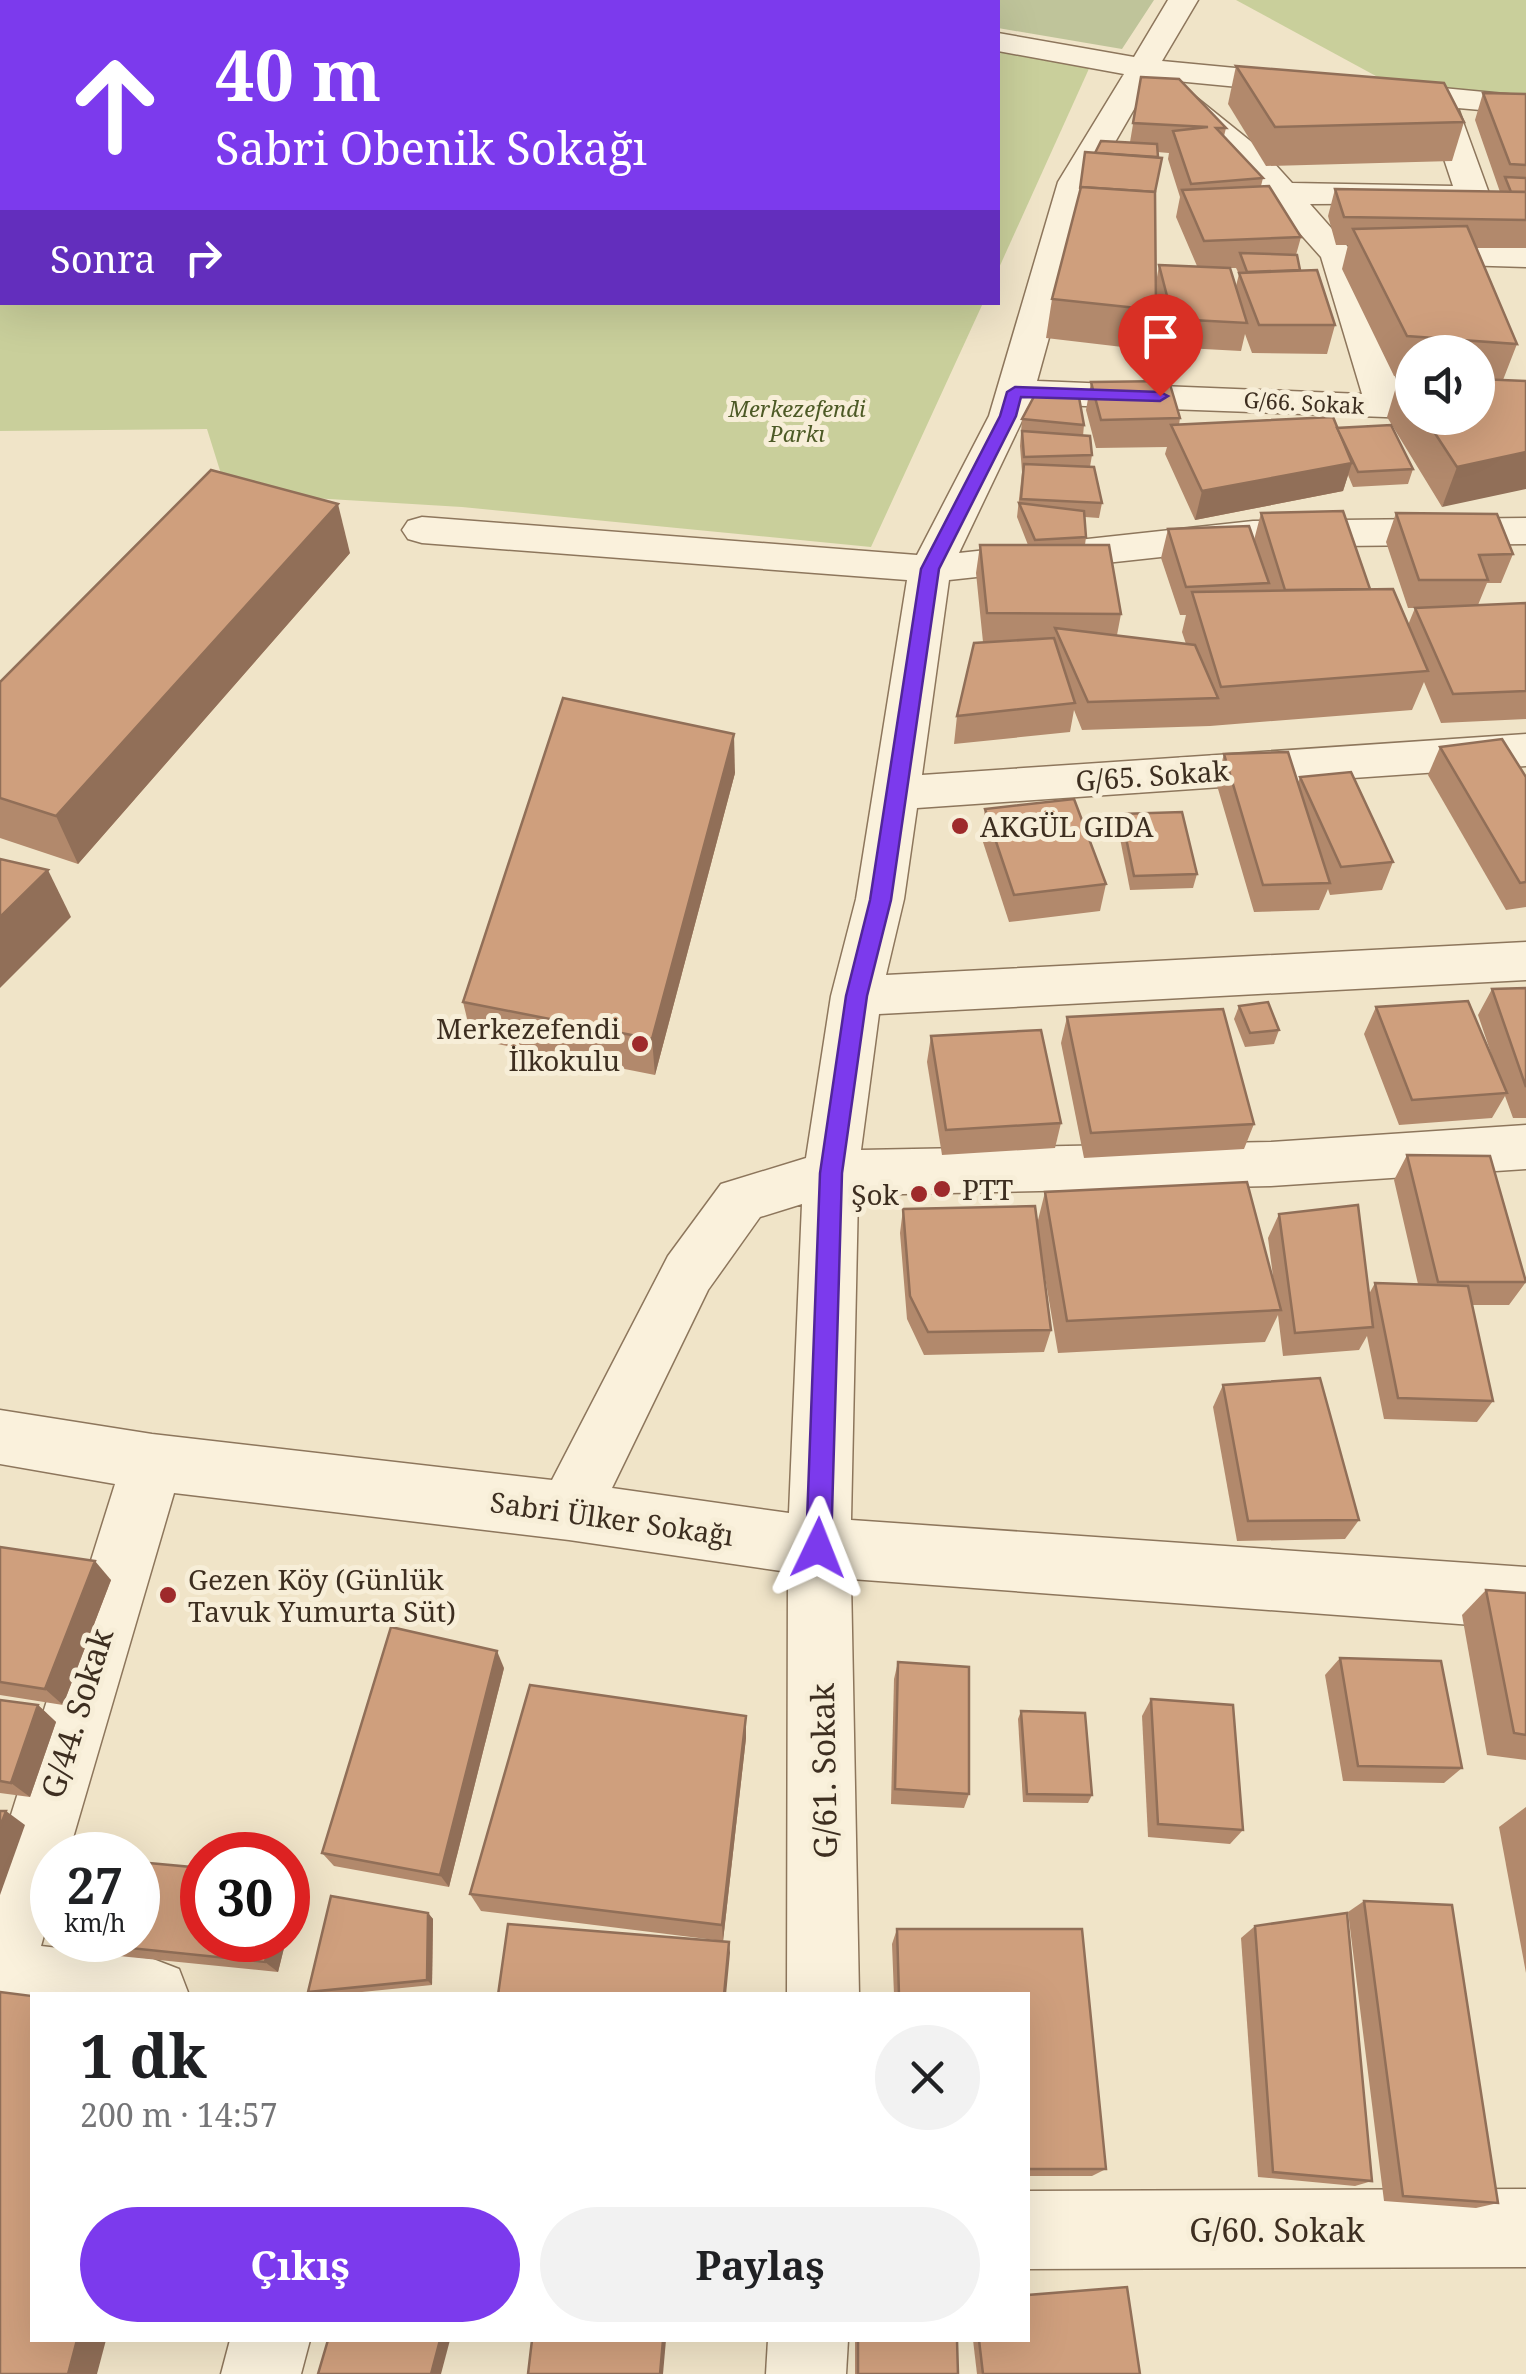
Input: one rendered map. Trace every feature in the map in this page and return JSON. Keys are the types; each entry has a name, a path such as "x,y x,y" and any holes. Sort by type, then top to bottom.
{"street":[{"name":"G/61. Sokak","path":"823,1992 826,1926 818,1548 831,1173 856,996 880,900 898,792 930,569 1008,416 1075,182 1183,0"},
{"path":"1000,42 1141,68 1526,104"},
{"path":"1141,68 1252,159 1338,255 1395,397"},
{"path":"1278,192 1472,196 1438,95"},
{"path":"1338,255 1526,257"},
{"name":"G/66. Sokak","path":"1015,392 1395,407"},
{"path":"422,530 930,569 1253,534 1522,540"},
{"name":"G/65. Sokak","path":"898,792 1526,750"},
{"path":"856,996 1526,961"},
{"path":"569,1511 688,1273 741,1200 831,1173 1271,1164 1526,1147"},
{"name":"Sabri Ülker Sokağı","path":"0,1437 152,1462 569,1511 818,1548 1526,1598"},
{"name":"G/44. Sokak","path":"0,1964 152,1462"},
{"path":"0,1978 126,1992"},
{"name":"G/60. Sokak","path":"1030,2230 1526,2228"},
{"path":"261,2374 269,2342"},
{"path":"806,2374 808,2342"}],"green space":[{"path":"1000,0 1154,0 1122,49 1000,28"},
{"path":"1236,0 1526,0 1526,94 1398,88"},
{"path":"1000,46 1092,62 1000,266"},
{"name":"Merkezefendi Parkı","path":"0,305 982,305 871,547 462,507 227,493 207,429 0,431"}],"building":[{"path":"1236,66 1444,83 1464,122 1275,127"},
{"path":"1141,77 1179,79 1226,128 1216,128 1263,178 1191,184 1173,131 1208,127 1133,123"},
{"path":"1483,93 1526,94 1526,165 1510,164"},
{"path":"1101,141 1157,144 1158,157 1095,153"},
{"path":"1085,152 1162,158 1155,192 1080,189"},
{"path":"1505,177 1526,178 1526,192 1511,192"},
{"path":"1269,186 1301,237 1204,241 1182,190"},
{"path":"1081,187 1155,192 1156,310 1052,299"},
{"path":"1335,189 1526,192 1526,220 1344,217"},
{"path":"1467,226 1517,344 1495,342 1495,335 1406,335 1353,229"},
{"path":"1240,253 1297,255 1300,270 1247,272"},
{"path":"1159,265 1230,268 1247,323 1173,319"},
{"path":"1317,270 1335,325 1259,325 1239,273"},
{"path":"1495,380 1526,381 1526,452 1457,467 1436,435 1495,435"},
{"path":"1169,381 1180,418 1101,420 1091,382"},
{"path":"1038,389 1078,392 1084,425 1022,419"},
{"path":"1333,417 1352,463 1202,491 1171,425"},
{"path":"1391,425 1413,469 1358,472 1337,428"},
{"path":"1022,431 1090,436 1092,455 1024,457"},
{"path":"1024,464 1094,467 1102,503 1021,499"},
{"path":"211,470 338,504 56,816 0,798 0,682"},
{"path":"1019,503 1084,511 1086,537 1035,540"},
{"path":"1343,511 1370,589 1285,590 1261,513"},
{"path":"1396,513 1497,514 1513,554 1479,555 1488,580 1419,580"},
{"path":"1249,526 1269,583 1186,587 1168,529"},
{"path":"980,545 1109,545 1121,614 987,613"},
{"path":"1393,589 1428,671 1221,687 1192,592"},
{"path":"1526,603 1526,691 1453,694 1415,608"},
{"path":"1055,628 1195,645 1218,698 1088,702"},
{"path":"1054,638 1075,703 957,716 974,643"},
{"path":"563,698 734,734 652,1039 463,1002"},
{"path":"1502,739 1526,777 1526,882 1520,883 1440,747"},
{"path":"1288,752 1330,883 1263,885 1224,754"},
{"path":"1351,772 1393,862 1341,867 1300,777"},
{"path":"1074,799 1106,884 1014,895 985,809"},
{"path":"1182,812 1197,874 1134,876 1121,814"},
{"path":"0,859 48,870 0,917"},
{"path":"1526,988 1526,1087 1492,989"},
{"path":"1468,1001 1507,1093 1412,1100 1376,1007"},
{"path":"1268,1002 1279,1030 1250,1033 1239,1006"},
{"path":"1223,1009 1254,1124 1091,1133 1067,1017"},
{"path":"1041,1030 1061,1123 946,1130 931,1036"},
{"path":"1407,1155 1490,1156 1526,1282 1438,1282"},
{"path":"1247,1182 1281,1310 1067,1321 1045,1192"},
{"path":"1358,1205 1373,1327 1295,1333 1279,1214"},
{"path":"1035,1206 1051,1330 928,1332 910,1296 903,1209"},
{"path":"1375,1283 1468,1286 1493,1401 1398,1398"},
{"path":"1320,1378 1359,1520 1248,1521 1223,1385"},
{"path":"0,1547 95,1561 45,1689 0,1682"},
{"path":"1486,1590 1526,1593 1526,1735 1514,1733"},
{"path":"391,1627 497,1651 440,1875 322,1853"},
{"path":"1340,1658 1441,1661 1462,1768 1358,1766"},
{"path":"898,1662 969,1667 969,1794 895,1789"},
{"path":"530,1685 746,1716 722,1925 470,1894"},
{"path":"1151,1699 1233,1705 1243,1830 1158,1824"},
{"path":"0,1700 38,1705 11,1783 0,1781"},
{"path":"1021,1711 1085,1713 1092,1795 1027,1794"},
{"path":"160,1864 180,1866 180,1953 160,1951"},
{"path":"331,1896 428,1913 427,1980 308,1992"},
{"path":"1364,1901 1452,1905 1498,2203 1403,2196"},
{"path":"1347,1913 1372,2181 1273,2172 1255,1926"},
{"path":"508,1924 729,1942 724,1992 498,1992"},
{"path":"897,1929 1082,1929 1106,2169 1030,2169 1030,1992 899,1992"},
{"path":"0,1992 30,1996 30,2342 76,2342 68,2374 0,2374"},
{"path":"1127,2287 1140,2374 983,2374 979,2342 1030,2342 1030,2295"},
{"path":"327,2342 439,2342 431,2374 318,2374"},
{"path":"532,2342 663,2342 660,2374 528,2374"},
{"path":"858,2342 957,2342 958,2374 858,2374"}],"place":[{"name":"AKGÜL GIDA","path":"960,826"},
{"name":"Merkezefendi İlkokulu","path":"640,1044"},
{"name":"PTT","path":"942,1189"},
{"name":"Şok","path":"919,1194"},
{"name":"Gezen Köy (Günlük Tavuk Yumurta Süt)","path":"168,1595"}],"route":[{"path":"818,1548 831,1173 856,996 880,900 898,792 930,569 1008,416 1015,392 1160,396"}]}
